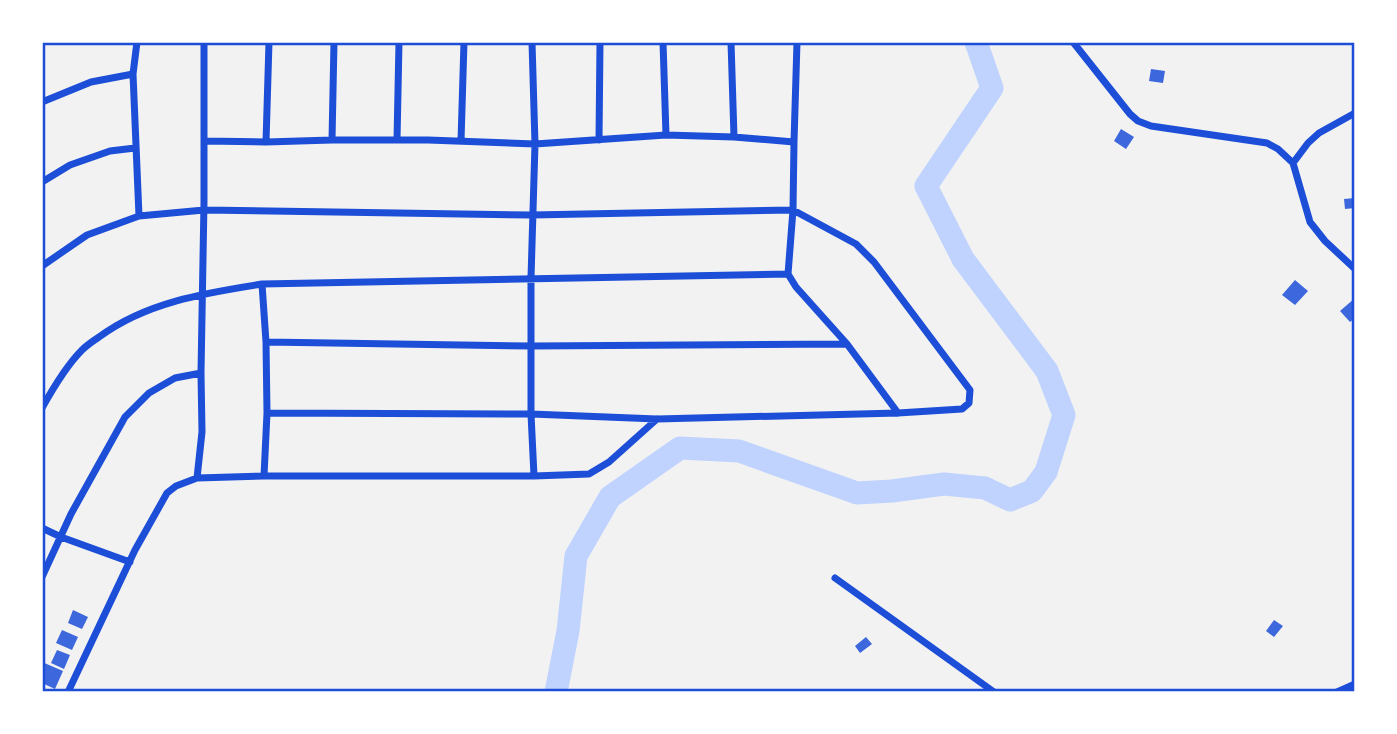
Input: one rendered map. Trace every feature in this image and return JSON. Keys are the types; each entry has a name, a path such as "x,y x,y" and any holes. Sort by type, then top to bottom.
{"street":[{"path":"137,42 133,74 139,216"},
{"path":"197,478 202,432 204,42"},
{"path":"266,142 269,42"},
{"path":"332,139 334,42"},
{"path":"397,140 399,42"},
{"path":"461,141 464,42"},
{"path":"532,42 535,144 531,414 534,476"},
{"path":"599,140 600,42"},
{"path":"663,42 666,135"},
{"path":"731,42 734,137"},
{"path":"797,42 793,210 788,274 796,287 847,344 898,413"},
{"path":"1073,42 1130,114 1139,121 1151,126 1267,143 1278,149 1293,163 1310,222 1325,241 1355,269"},
{"path":"42,102 91,82 133,74"},
{"path":"1293,163 1319,133 1355,113"},
{"path":"204,141 332,139 535,144 666,135 794,142"},
{"path":"42,183 70,165 110,150 135,148"},
{"path":"42,266 87,236 139,216 204,209 532,215 793,210 856,244 874,262 970,390 969,403 962,410 898,413 657,419 531,414 267,413"},
{"path":"42,408 82,350 114,326 148,309 202,294 262,284 788,274"},
{"path":"262,284 267,413 264,476"},
{"path":"266,342 532,346 847,344"},
{"path":"42,578 71,514 125,417 149,393 175,378 201,373"},
{"path":"68,692 130,562 167,493 176,486 197,478 264,476 589,474 609,462 657,419"},
{"path":"42,528 130,562"},
{"path":"835,578 994,692"},
{"path":"1337,692 1355,684"}],"building":[{"path":"1151,69 1165,71 1163,83 1149,81"},
{"path":"1121,129 1134,137 1126,149 1114,141"},
{"path":"1355,198 1355,208 1345,209 1344,199"},
{"path":"1295,280 1308,291 1295,305 1282,295"},
{"path":"1355,298 1355,318 1350,322 1340,311"},
{"path":"73,610 88,617 82,629 68,623"},
{"path":"1274,620 1283,626 1274,637 1266,631"},
{"path":"62,630 78,637 72,650 56,643"},
{"path":"866,637 872,644 860,653 855,646"},
{"path":"57,650 70,655 64,669 51,663"},
{"path":"42,662 63,671 55,689 42,683"}],"waterway":[{"path":"556,692 568,631 576,556 610,497 680,448 739,451 857,493 944,484 985,488 1010,500 1032,491 1046,472 1064,415 1047,371 963,259 926,186 992,88 976,42"}]}
